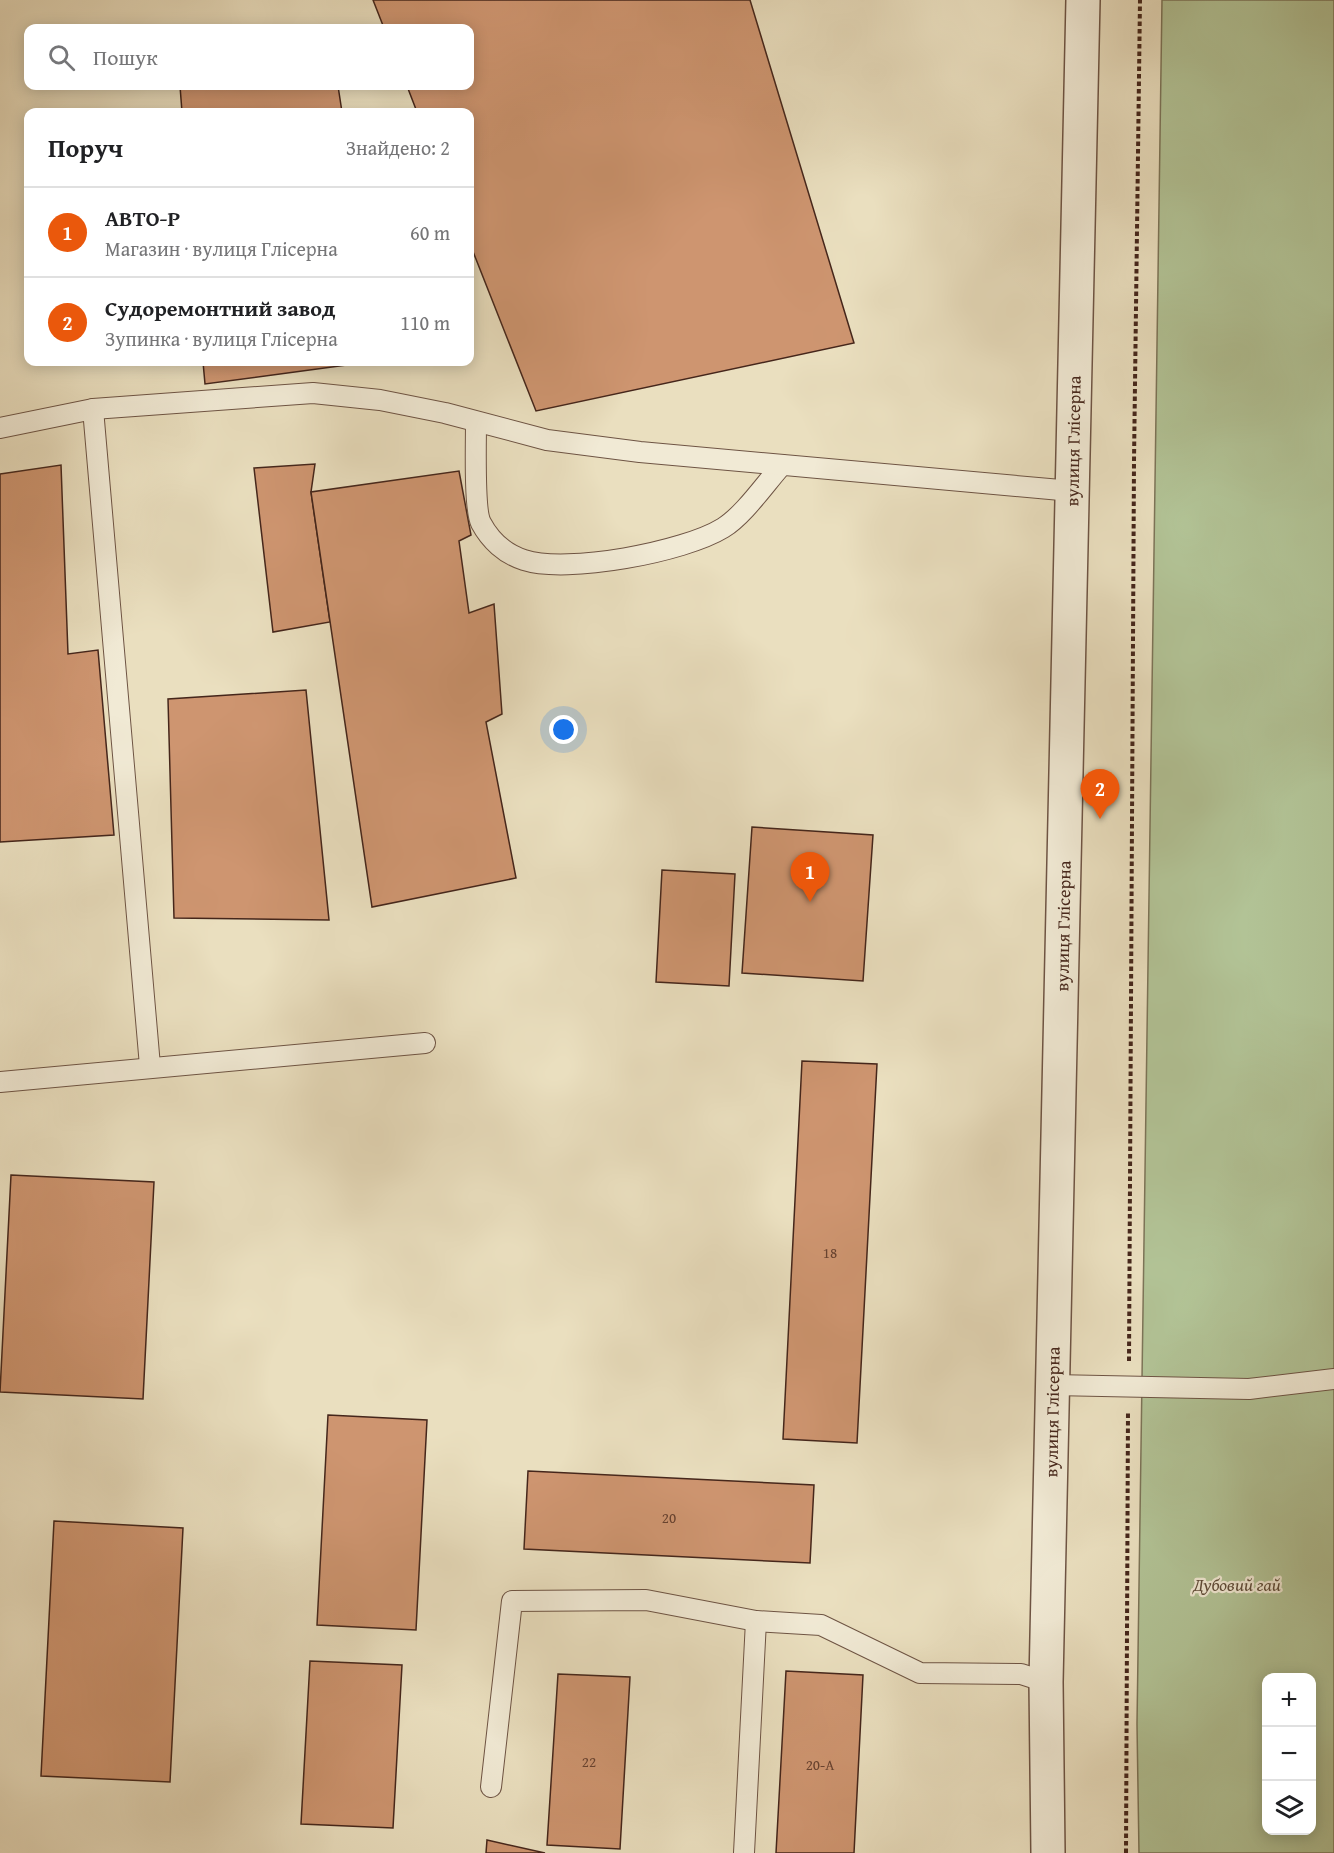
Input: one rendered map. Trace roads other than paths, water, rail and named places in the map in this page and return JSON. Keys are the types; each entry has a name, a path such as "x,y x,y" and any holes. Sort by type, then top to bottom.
{"street":[{"name":"вулиця Глісерна","path":"1048,1853 1046,1682 1083,0"}],"lane":[{"path":"0,428 93,409 313,393 380,400 445,413 476,423 558,441 640,452 1072,491"},
{"path":"93,409 150,1066"},
{"path":"476,423 479,520 495,545 525,560 568,564 654,554 691,544 724,527 782,465"},
{"path":"0,1082 150,1066 425,1043"},
{"path":"1053,1385 1249,1389 1334,1379"},
{"path":"491,1787 512,1601 646,1600 756,1621 821,1625 920,1673 1021,1674 1046,1682"},
{"path":"744,1853 756,1621"}],"place":[{"name":"Судоремонтний завод","path":"1100,819"},
{"name":"АВТО-Р","path":"810,902"}],"park label":[{"name":"Дубовий гай","path":"1237,1584"}]}
